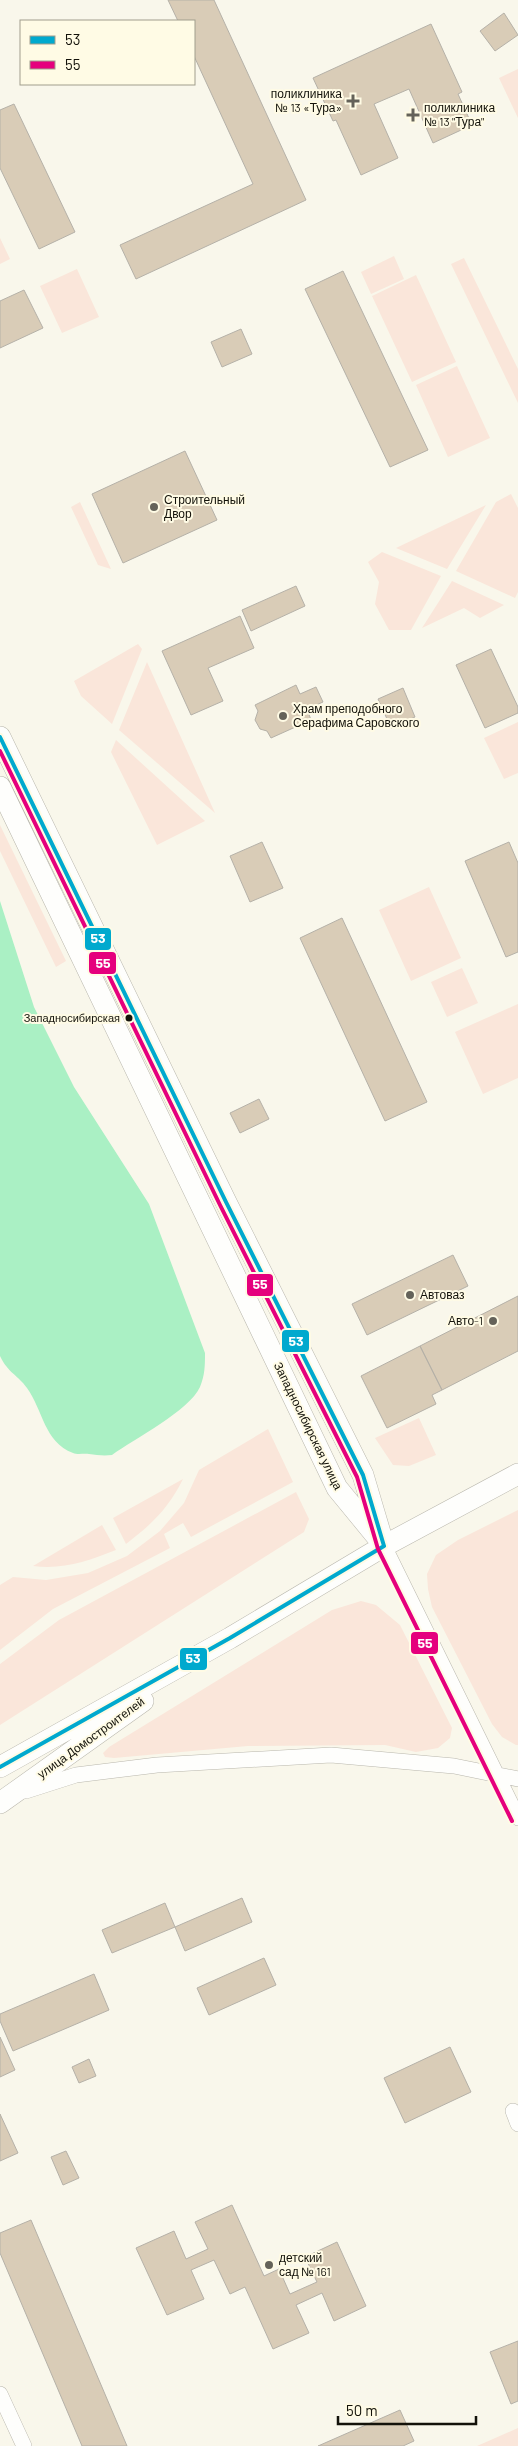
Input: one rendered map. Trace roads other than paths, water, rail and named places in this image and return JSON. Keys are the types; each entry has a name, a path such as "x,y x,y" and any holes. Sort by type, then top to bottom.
{"main road":[{"path":"0,737 200,1150 363,1475 384,1546"},
{"name":"Западносибирская улица","path":"0,787 337,1488 384,1546"},
{"name":"улица Домостроителей","path":"0,1767 230,1638 384,1546 518,1474"},
{"name":"улица Домостроителей","path":"3,1801 230,1638"}],"street":[{"path":"384,1546 518,1818"},
{"path":"3,1801 76,1775 157,1765 331,1755 454,1766 518,1779"},
{"path":"0,2394 24,2446"}],"place":[{"name":"поликлиника № 13 «Тура»","path":"353,101"},
{"name":"поликлиника № 13 \"Тура\"","path":"413,115"},
{"name":"Строительный Двор","path":"154,507"},
{"name":"Храм преподобного Серафима Саровского","path":"283,716"},
{"name":"Западносибирская","path":"129,1018"},
{"name":"Автоваз","path":"410,1295"},
{"name":"Авто-1","path":"493,1321"},
{"name":"детский сад № 161","path":"269,2265"}]}
